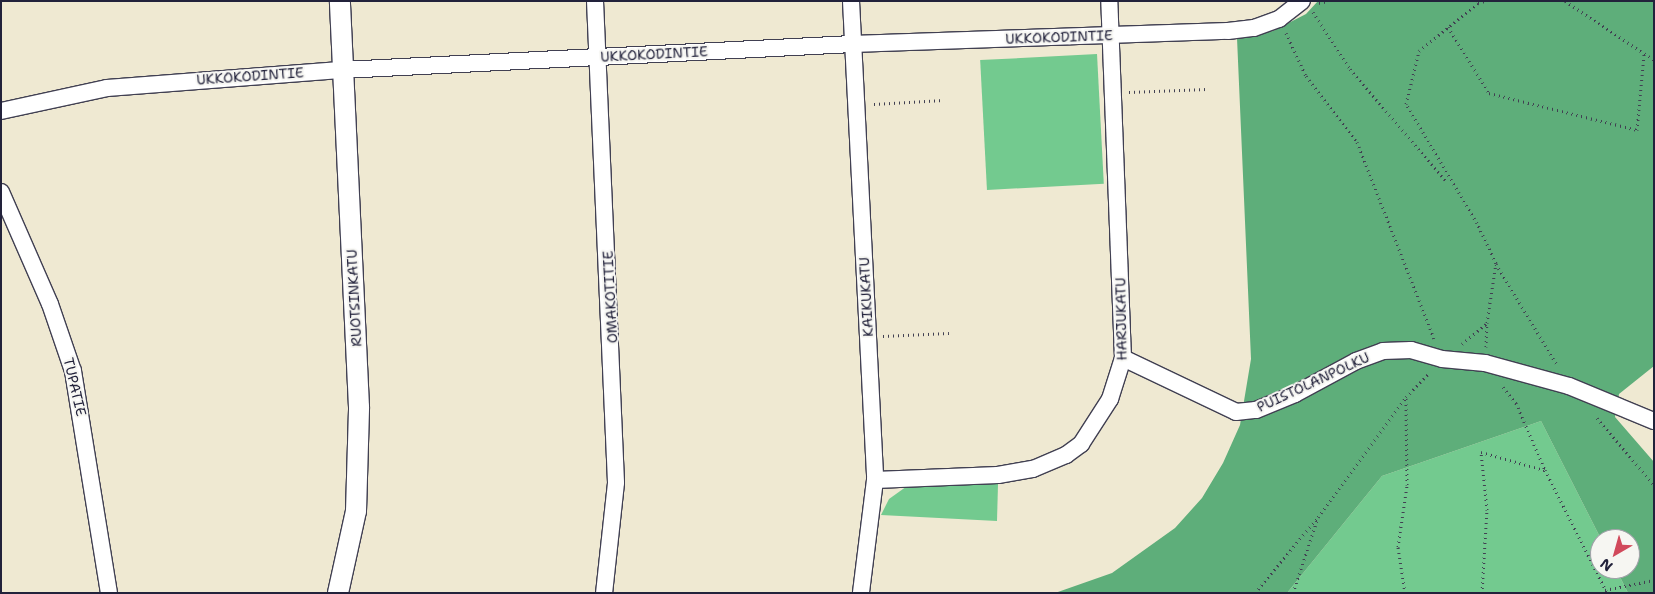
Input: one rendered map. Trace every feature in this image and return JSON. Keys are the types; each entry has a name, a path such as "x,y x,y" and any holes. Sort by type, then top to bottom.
{"street":[{"name":"RUOTSINKATU","path":"338,593 356,511 359,407 340,1"},
{"name":"OMAKOTITIE","path":"596,1 616,484 604,593"},
{"name":"KAIKUKATU","path":"851,1 876,480 861,593"},
{"name":"HARJUKATU","path":"876,480 998,475 1032,469 1066,455 1093,430 1117,384 1124,358 1109,1"},
{"name":"UKKOKODINTIE","path":"1,111 107,88 344,70 852,44 1228,31 1254,28 1279,19 1306,4"},
{"name":"TUPATIE","path":"1,192 50,304 73,371 109,593"},
{"name":"PUISTOLANPOLKU","path":"1124,358 1236,412 1256,410 1295,394 1356,361 1384,351 1411,350 1442,359 1484,363 1569,386 1654,421"}],"path":[{"path":"1485,1 1478,3 1419,51 1406,104 1478,223 1496,263 1484,363 1516,403 1545,470 1606,591 1654,580"},
{"path":"1564,1 1654,60"},
{"path":"1306,4 1350,69 1447,182"},
{"path":"1279,19 1306,76 1357,142 1442,359"},
{"path":"1448,27 1490,93 1637,130 1644,54"},
{"path":"1113,92 1208,89"},
{"path":"856,105 944,100"},
{"path":"1255,593 1318,517 1406,397 1442,359 1488,323"},
{"path":"868,337 949,333"},
{"path":"1406,397 1407,485 1398,546 1406,593"},
{"path":"1482,593 1487,510 1481,452 1545,470"},
{"path":"1293,593 1318,517"}],"green space":[{"path":"1318,1 1654,1 1654,366 1619,394 1615,417 1654,462 1654,593 1628,593 1621,579 1640,579 1640,529 1596,529 1541,421 1382,476 1287,593 1055,593 1112,573 1175,528 1202,498 1223,463 1240,425 1251,359 1237,38 1273,31 1306,14"},
{"path":"1097,54 1104,184 987,190 980,60"},
{"path":"1541,421 1596,529 1590,529 1590,579 1621,579 1628,593 1287,593 1382,476"},
{"path":"910,484 998,484 997,521 881,515 889,499"}]}
